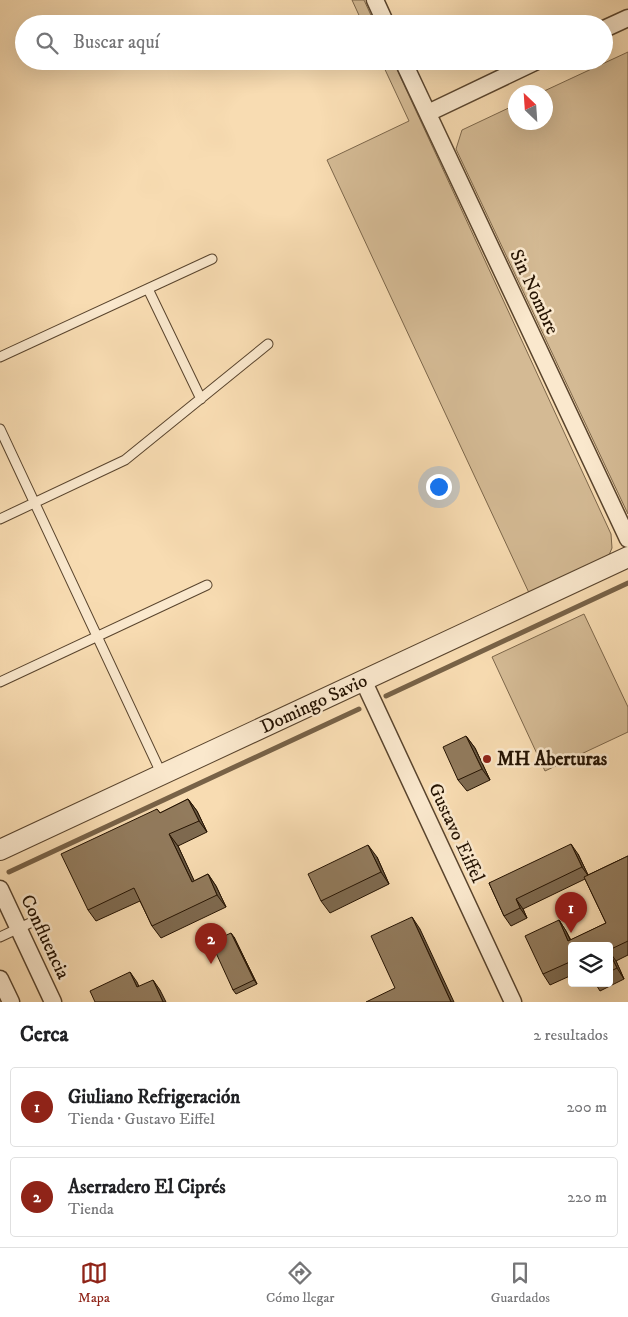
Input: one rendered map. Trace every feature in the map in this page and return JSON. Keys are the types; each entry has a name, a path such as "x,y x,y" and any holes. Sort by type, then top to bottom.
{"street":[{"path":"375,0 382,15"},
{"path":"613,25 628,18"},
{"name":"Sin Nombre","path":"407,70 628,539"},
{"path":"428,113 518,70"},
{"name":"Domingo Savio","path":"0,850 628,557"},
{"name":"Gustavo Eiffel","path":"364,680 513,1002"},
{"name":"Confluencia","path":"0,889 24,925 53,1002"},
{"path":"0,980 11,1002"}],"lane":[{"path":"0,357 212,260"},
{"path":"148,289 201,399"},
{"path":"0,519 125,460 268,344"},
{"path":"0,428 162,775"},
{"path":"0,682 207,585"},
{"path":"0,937 24,925"}],"shaded area":[{"path":"352,0 364,0 371,15 359,15"},
{"path":"628,52 628,514 456,149 462,130 508,108 508,130 553,130 553,87 589,70 613,70 613,59"},
{"path":"385,70 397,70 611,534 612,548 609,555 530,595 327,160 409,121"},
{"path":"584,614 628,707 628,732 545,771 492,657"}],"building":[{"path":"466,736 482,769 458,780 443,747"},
{"path":"188,799 199,821 169,834 192,882 208,874 217,895 152,926 134,888 88,910 61,854 157,809 160,813"},
{"path":"571,844 582,867 516,899 520,908 504,916 489,883"},
{"path":"368,845 381,872 321,901 308,874"},
{"path":"628,856 628,941 613,948 613,942 568,942 568,963 543,974 525,936 559,920 568,941 606,923 584,877"},
{"path":"412,917 451,1002 366,1002 395,988 371,936"},
{"path":"231,933 254,980 233,990 211,942"},
{"path":"613,960 617,968 613,970"},
{"path":"130,972 137,987 153,980 163,1002 95,1002 90,991"}],"waterway":[{"path":"386,696 628,583"},
{"path":"9,872 359,709"}],"place":[{"name":"MH Aberturas","path":"487,759"},
{"name":"Giuliano Refrigeración","path":"571,933"},
{"name":"Aserradero El Ciprés","path":"211,964"}]}
